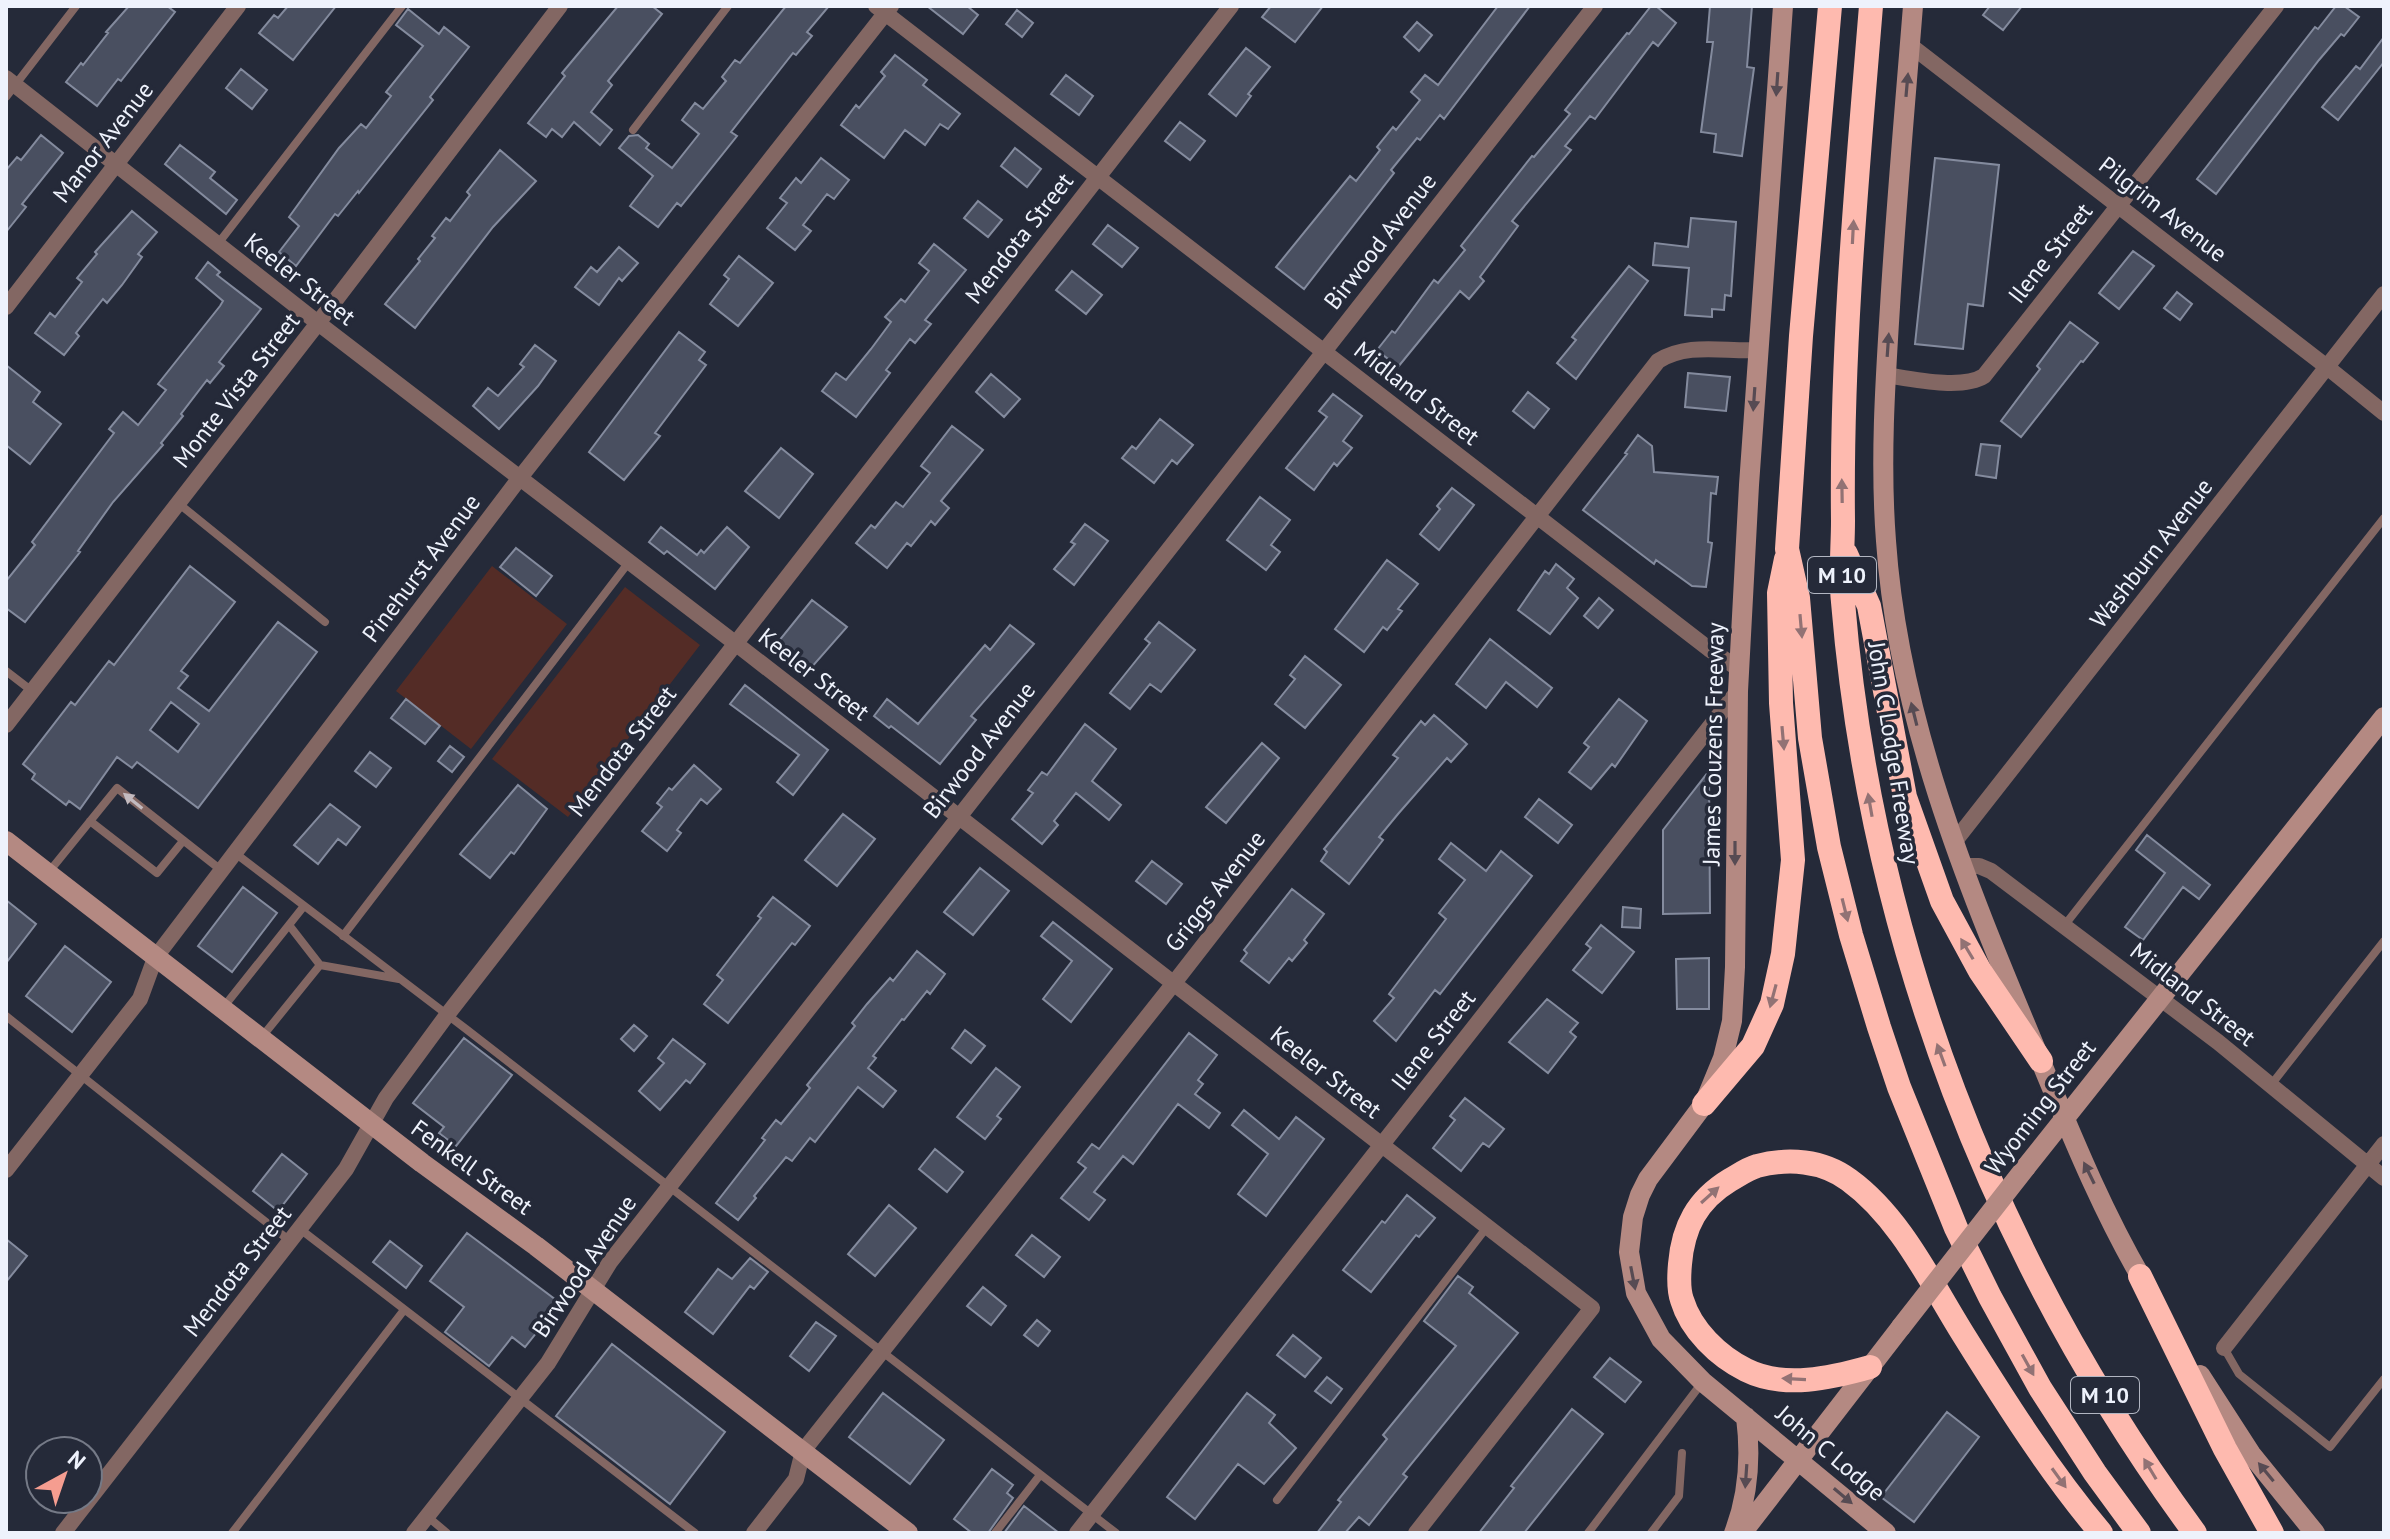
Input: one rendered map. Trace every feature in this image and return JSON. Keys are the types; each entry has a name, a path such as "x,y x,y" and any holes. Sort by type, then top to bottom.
{"highway":[{"name":"M 10","path":"1830,6 1801,336 1787,549 1798,598 1810,738 1829,847 1851,935 1899,1087 1956,1228 2040,1388 2095,1473 2139,1533"},
{"name":"John C Lodge Freeway","path":"1871,6 1841,461 1842,598 1871,812 1906,953 1936,1044 2022,1253 2157,1482 2195,1533"},
{"path":"1843,548 1869,606 1905,797 1942,901 1980,971 2041,1061"},
{"path":"1704,1104 1753,1046 1772,1004 1783,954 1793,860 1780,672 1779,593 1787,549"},
{"path":"1870,1367 1816,1380 1772,1377 1747,1371 1708,1343 1691,1320 1681,1299 1679,1275 1686,1228 1701,1202 1720,1186 1751,1168 1774,1162 1804,1161 1847,1178 1872,1199 1900,1232 2018,1422 2101,1533"},
{"path":"2140,1276 2225,1449 2272,1533"}],"main road":[{"name":"James Couzens Freeway","path":"1744,1416 1703,1382 1654,1330 1636,1293 1629,1252 1633,1217 1648,1179 1704,1104 1723,1058 1732,1021 1739,669 1783,6"},
{"path":"1913,6 1886,375 1884,481 1892,597 1906,682 1925,757 1992,943 2076,1146 2140,1276 2209,1392 2251,1454 2315,1533"},
{"name":"Wyoming Street","path":"1742,1533 2026,1167 2384,717"},
{"name":"Fenkell Street","path":"6,841 372,1125 593,1290 908,1533"},
{"path":"1734,1533 1744,1503 1749,1442 1744,1416"},
{"name":"John C Lodge","path":"1744,1416 1886,1533"}],"street":[{"name":"Manor Avenue","path":"6,307 238,6"},
{"name":"Monte Vista Street","path":"6,725 560,6"},
{"name":"Mendota Street","path":"63,1533 346,1169 386,1098 447,1015 1231,6"},
{"name":"Birwood Avenue","path":"414,1533 548,1363 610,1262 1595,6"},
{"name":"Ilene Street","path":"1886,375 1962,383 1975,382 1984,376 2276,6"},
{"name":"Midland Street","path":"884,8 1097,177 1739,669"},
{"name":"Pinehurst Avenue","path":"6,1170 140,999 155,958 519,479 884,8"},
{"name":"Pilgrim Avenue","path":"1910,45 2384,413"},
{"name":"Keeler Street","path":"9,86 735,643 1592,1308 1416,1533"},
{"name":"Washburn Avenue","path":"1955,841 2384,294"},
{"name":"Griggs Avenue","path":"754,1533 796,1479 803,1451 1174,983 1658,361 1671,353 1687,349 1758,350"},
{"name":"Ilene Street","path":"1077,1533 1738,691"},
{"name":"Midland Street","path":"1964,866 1979,866 1991,871 2161,998 2384,1178"},
{"path":"2224,1348 2384,1144"}],"lane":[{"path":"9,86 76,6"},
{"path":"217,245 402,6"},
{"path":"633,130 728,6"},
{"path":"178,503 325,622"},
{"path":"2064,926 2384,518"},
{"path":"343,936 629,562"},
{"path":"6,671 32,691"},
{"path":"47,874 117,788 221,871"},
{"path":"90,821 157,873 183,841"},
{"path":"235,853 1116,1533"},
{"path":"222,1009 304,906"},
{"path":"289,925 320,965 400,979"},
{"path":"2271,1086 2384,941"},
{"path":"260,1039 320,965"},
{"path":"6,1016 295,1235 404,1310 695,1533"},
{"path":"1277,1500 1487,1227"},
{"path":"232,1533 404,1310"},
{"path":"2224,1348 2239,1374 2330,1447 2384,1379"},
{"path":"1588,1533 1703,1382"},
{"path":"1651,1533 1679,1496 1682,1453"},
{"path":"995,1533 1040,1475"},
{"path":"427,1517 447,1533"}],"shaded area":[{"path":"492,566 567,624 471,749 396,691"},
{"path":"625,587 700,645 568,817 492,759"}],"building":[{"path":"129,6 167,6 175,12 121,81 118,79 97,106 66,82"},
{"path":"288,6 336,6 293,60 259,33 274,15 278,18"},
{"path":"618,6 652,6 662,14 608,81 612,85 591,112 612,130 600,145 574,122 562,137 552,129 546,137 528,123 565,76 562,73"},
{"path":"786,6 829,6 807,32 812,36 796,55 793,53 731,132 737,136 681,206 677,203 658,227 630,206 653,176 619,148 629,136 638,135 649,144 646,148 672,168 699,134 682,120 695,103 703,109 726,81 722,77 735,60 740,63"},
{"path":"927,6 967,6 978,15 963,34"},
{"path":"1271,6 1323,6 1295,42 1262,17"},
{"path":"1498,6 1530,6 1444,119 1440,115 1391,170 1394,173 1304,289 1276,267 1350,176 1356,181 1380,150 1377,147 1393,127 1396,130 1420,100 1411,92 1425,75 1438,85"},
{"path":"1651,6 1656,6 1676,23 1658,46 1653,42 1595,119 1590,116 1565,146 1571,150 1512,221 1518,226 1480,277 1484,281 1469,299 1460,291 1398,367 1377,350 1392,331 1395,333 1434,280 1438,283 1465,250 1461,246 1532,156 1570,114 1565,110"},
{"path":"1710,6 1752,6 1747,67 1754,68 1742,156 1714,152 1716,134 1701,132 1713,42 1707,42"},
{"path":"1990,6 2022,6 2003,30 1983,15"},
{"path":"2336,6 2344,6 2359,17 2319,60 2216,194 2197,179 2315,27 2318,29"},
{"path":"408,9 439,34 444,27 469,47 430,97 433,100 359,193 338,216 335,214 296,266 279,252 299,226 289,217 339,148 361,124 366,128 391,96 386,92 423,46 396,25"},
{"path":"1017,10 1033,23 1022,37 1006,24"},
{"path":"1417,22 1432,35 1419,51 1404,37"},
{"path":"2384,37 2384,62 2338,120 2322,107 2356,66 2360,69"},
{"path":"1246,48 1270,67 1248,94 1251,96 1236,116 1209,94"},
{"path":"895,55 927,80 923,85 960,114 948,129 940,124 925,145 905,130 884,158 841,125 885,76 881,72"},
{"path":"241,69 267,90 252,109 226,88"},
{"path":"1066,75 1093,96 1079,115 1051,94"},
{"path":"1180,122 1205,141 1190,160 1165,141"},
{"path":"41,135 63,153 22,204 26,207 6,232 6,170 17,157 21,160"},
{"path":"180,145 215,172 210,178 237,200 226,214 165,164"},
{"path":"1015,148 1041,169 1027,187 1001,166"},
{"path":"500,150 536,181 493,227 415,328 385,304 420,261 418,259 435,238 432,236 446,218 450,221 470,195 467,192"},
{"path":"821,158 849,180 834,199 827,194 803,225 811,231 795,250 767,228 787,203 780,198 796,178 801,183"},
{"path":"1935,158 1999,165 1983,306 1968,304 1963,349 1915,344"},
{"path":"978,201 1002,220 988,237 964,218"},
{"path":"132,211 157,232 138,254 142,257 122,285 107,303 103,299 76,333 79,336 64,355 35,333 50,313 55,317 82,282 77,278 97,254 95,252"},
{"path":"1691,218 1736,222 1731,296 1725,295 1724,310 1712,309 1712,317 1685,315 1689,268 1653,265 1655,243 1688,247"},
{"path":"1108,225 1138,248 1122,267 1093,244"},
{"path":"934,244 966,270 925,320 931,324 915,343 910,339 886,370 890,373 856,417 822,391 836,373 846,380 871,349 891,322 885,317 901,299 905,302 929,271 919,263"},
{"path":"619,247 638,263 622,281 619,278 599,305 575,287 591,267 597,272"},
{"path":"2133,251 2154,266 2119,309 2099,293"},
{"path":"739,256 773,283 738,326 710,304 729,279 724,275"},
{"path":"208,262 220,272 217,275 261,309 219,362 224,366 210,383 207,380 161,443 163,445 113,502 80,552 25,622 6,608 6,581 114,433 109,429 123,412 138,425 166,390 158,384 220,306 223,301 196,278"},
{"path":"1629,266 1648,281 1576,379 1557,363 1576,340 1572,337"},
{"path":"1072,271 1102,295 1086,314 1056,290"},
{"path":"2177,292 2192,304 2180,320 2164,308"},
{"path":"2070,322 2098,343 2021,437 2001,421"},
{"path":"679,332 705,352 699,360 706,365 655,433 660,436 624,480 589,452"},
{"path":"535,345 556,361 499,429 473,406 488,388 498,396 524,367 520,364"},
{"path":"6,365 40,392 33,402 61,424 30,464 6,445"},
{"path":"1688,373 1730,377 1726,411 1685,407"},
{"path":"991,374 1020,399 1004,417 976,392"},
{"path":"1528,392 1549,409 1534,428 1513,411"},
{"path":"1333,394 1362,416 1343,441 1352,448 1337,466 1334,463 1314,490 1286,468 1327,417 1319,411"},
{"path":"1160,419 1193,445 1177,464 1172,460 1154,483 1122,458 1132,446 1136,449"},
{"path":"952,426 983,450 941,501 949,508 935,525 931,521 911,546 907,543 887,568 856,543 871,525 875,528 896,502 903,507 930,473 921,466"},
{"path":"1638,435 1652,446 1654,472 1718,477 1716,494 1711,493 1708,542 1712,543 1706,587 1692,586 1656,560 1654,564 1583,510"},
{"path":"1981,444 2000,446 1996,478 1976,475"},
{"path":"781,448 813,474 779,518 745,491"},
{"path":"1452,488 1474,505 1439,550 1420,534"},
{"path":"1260,497 1290,520 1271,545 1280,552 1266,570 1227,540"},
{"path":"1085,524 1108,541 1074,585 1054,569 1075,544 1071,542"},
{"path":"661,527 697,555 701,550 704,553 727,527 749,547 715,589 667,551 664,554 649,542"},
{"path":"516,548 552,576 536,596 500,567"},
{"path":"1387,560 1418,584 1398,609 1402,611 1387,630 1383,627 1364,652 1335,629"},
{"path":"1556,564 1574,579 1567,588 1578,598 1550,634 1518,610 1545,571 1549,574"},
{"path":"190,566 235,602 181,671 188,676 178,688 209,711 278,622 317,652 198,808 137,762 132,768 117,757 80,809 69,801 66,805 32,779 35,774 23,764 71,702 75,705 109,661 114,665","holes":["171,702 199,724 178,752 150,730"]},
{"path":"1599,598 1613,610 1598,628 1584,616"},
{"path":"812,600 847,627 811,668 778,642"},
{"path":"1159,622 1195,650 1161,692 1150,684 1130,709 1110,693 1150,643 1145,639"},
{"path":"1010,625 1034,644 971,716 976,720 940,764 874,716 887,699 918,724 985,645 990,650"},
{"path":"1490,639 1552,688 1537,707 1506,682 1486,708 1456,684"},
{"path":"1305,656 1341,685 1305,728 1275,704 1295,679 1290,675"},
{"path":"745,685 828,750 793,795 777,782 799,755 730,704"},
{"path":"406,699 440,726 425,744 391,718"},
{"path":"1619,699 1647,721 1615,767 1612,764 1591,789 1569,772 1589,747 1584,743"},
{"path":"1434,715 1467,744 1451,762 1447,758 1398,814 1379,837 1383,840 1349,884 1321,861 1327,852 1324,849 1398,758 1393,755 1411,733 1421,721 1425,725"},
{"path":"1085,724 1116,749 1092,781 1121,805 1109,820 1076,793 1054,821 1058,825 1042,844 1012,819 1033,793 1028,790 1042,772 1047,775"},
{"path":"1262,743 1279,758 1226,823 1206,807"},
{"path":"450,746 464,757 452,772 438,761"},
{"path":"370,752 391,768 376,787 355,771"},
{"path":"694,765 721,789 707,804 701,799 677,830 681,833 667,851 642,831 662,807 657,803"},
{"path":"1709,771 1710,913 1663,914 1663,830"},
{"path":"518,785 547,809 514,854 511,852 490,878 460,854"},
{"path":"1539,799 1572,825 1558,843 1525,817"},
{"path":"330,804 360,827 346,845 338,839 318,864 294,845"},
{"path":"843,814 875,839 837,886 805,860"},
{"path":"2147,835 2210,885 2199,899 2183,887 2143,940 2125,927 2165,873 2136,850"},
{"path":"1451,843 1486,871 1501,851 1532,876 1440,994 1435,990 1396,1041 1374,1021 1394,998 1389,994 1446,919 1439,913 1465,880 1439,859"},
{"path":"1152,861 1182,884 1166,904 1136,881"},
{"path":"980,868 1009,891 973,935 944,912"},
{"path":"243,887 277,913 232,972 198,946"},
{"path":"1292,889 1324,914 1304,940 1307,943 1292,961 1289,958 1269,983 1241,961 1247,953 1244,950"},
{"path":"773,897 810,926 795,945 792,943 728,1023 704,1004 723,980 717,975 761,918 758,916"},
{"path":"6,900 36,924 6,963"},
{"path":"1623,907 1641,909 1640,928 1622,927"},
{"path":"1053,922 1112,969 1071,1022 1043,999 1072,961 1041,936"},
{"path":"1601,925 1634,952 1602,993 1573,970 1591,948 1586,944"},
{"path":"65,946 111,982 72,1032 26,996"},
{"path":"917,951 945,974 930,994 927,991 902,1019 873,1056 876,1058 868,1068 896,1091 883,1107 858,1087 815,1142 810,1138 792,1161 786,1157 738,1220 716,1203 765,1140 762,1138 776,1120 781,1124 810,1088 807,1085 855,1026 852,1023 867,1004 890,978 893,981"},
{"path":"1709,958 1709,1009 1677,1009 1676,959"},
{"path":"1547,999 1578,1023 1570,1032 1576,1037 1548,1073 1509,1042"},
{"path":"634,1025 647,1036 634,1051 621,1039"},
{"path":"965,1030 985,1046 971,1063 952,1048"},
{"path":"1189,1033 1217,1055 1198,1080 1203,1084 1195,1094 1220,1113 1209,1128 1178,1104 1133,1164 1123,1156 1094,1192 1105,1200 1089,1220 1061,1198 1086,1168 1078,1162 1092,1144 1099,1149"},
{"path":"464,1038 512,1075 456,1146 439,1133 444,1127 413,1103"},
{"path":"673,1039 705,1064 690,1083 686,1080 660,1110 639,1091 664,1063 658,1058"},
{"path":"996,1068 1020,1087 997,1116 1001,1119 985,1139 957,1117"},
{"path":"1465,1098 1504,1129 1489,1147 1483,1143 1461,1171 1433,1148 1455,1120 1450,1116"},
{"path":"1244,1110 1279,1139 1296,1117 1324,1139 1266,1216 1238,1194 1268,1154 1232,1125"},
{"path":"935,1149 963,1172 947,1192 919,1169"},
{"path":"282,1154 307,1174 278,1211 253,1191"},
{"path":"1407,1195 1435,1218 1419,1237 1416,1235 1371,1292 1343,1270"},
{"path":"889,1205 916,1228 875,1276 848,1254"},
{"path":"467,1233 560,1303 525,1347 512,1337 489,1366 445,1332 464,1307 430,1281"},
{"path":"1032,1235 1060,1257 1044,1277 1016,1255"},
{"path":"6,1239 27,1256 6,1282"},
{"path":"390,1241 422,1266 406,1288 373,1262"},
{"path":"750,1258 768,1272 754,1289 750,1286 713,1334 685,1312 718,1269 732,1279"},
{"path":"1458,1276 1473,1287 1469,1293 1518,1333 1403,1474 1407,1477 1369,1525 1359,1517 1345,1533 1317,1533 1341,1502 1338,1500 1387,1439 1383,1435 1456,1346 1424,1321"},
{"path":"983,1287 1006,1306 991,1325 967,1306"},
{"path":"1037,1320 1050,1331 1038,1346 1024,1335"},
{"path":"816,1322 836,1336 809,1371 790,1356"},
{"path":"1293,1335 1321,1358 1305,1377 1277,1355"},
{"path":"612,1344 725,1432 670,1504 556,1416"},
{"path":"1610,1358 1641,1382 1625,1402 1594,1377"},
{"path":"1327,1377 1342,1389 1331,1403 1315,1391"},
{"path":"883,1393 944,1440 910,1484 849,1437"},
{"path":"1247,1393 1275,1415 1269,1423 1296,1448 1264,1484 1238,1464 1195,1519 1167,1497"},
{"path":"1572,1409 1603,1434 1524,1533 1479,1533 1514,1488 1511,1486"},
{"path":"1947,1412 1979,1437 1914,1522 1881,1497"},
{"path":"992,1469 1013,1485 1007,1493 1013,1498 988,1533 972,1533 954,1519"},
{"path":"1024,1506 1059,1533 1004,1533"}]}
